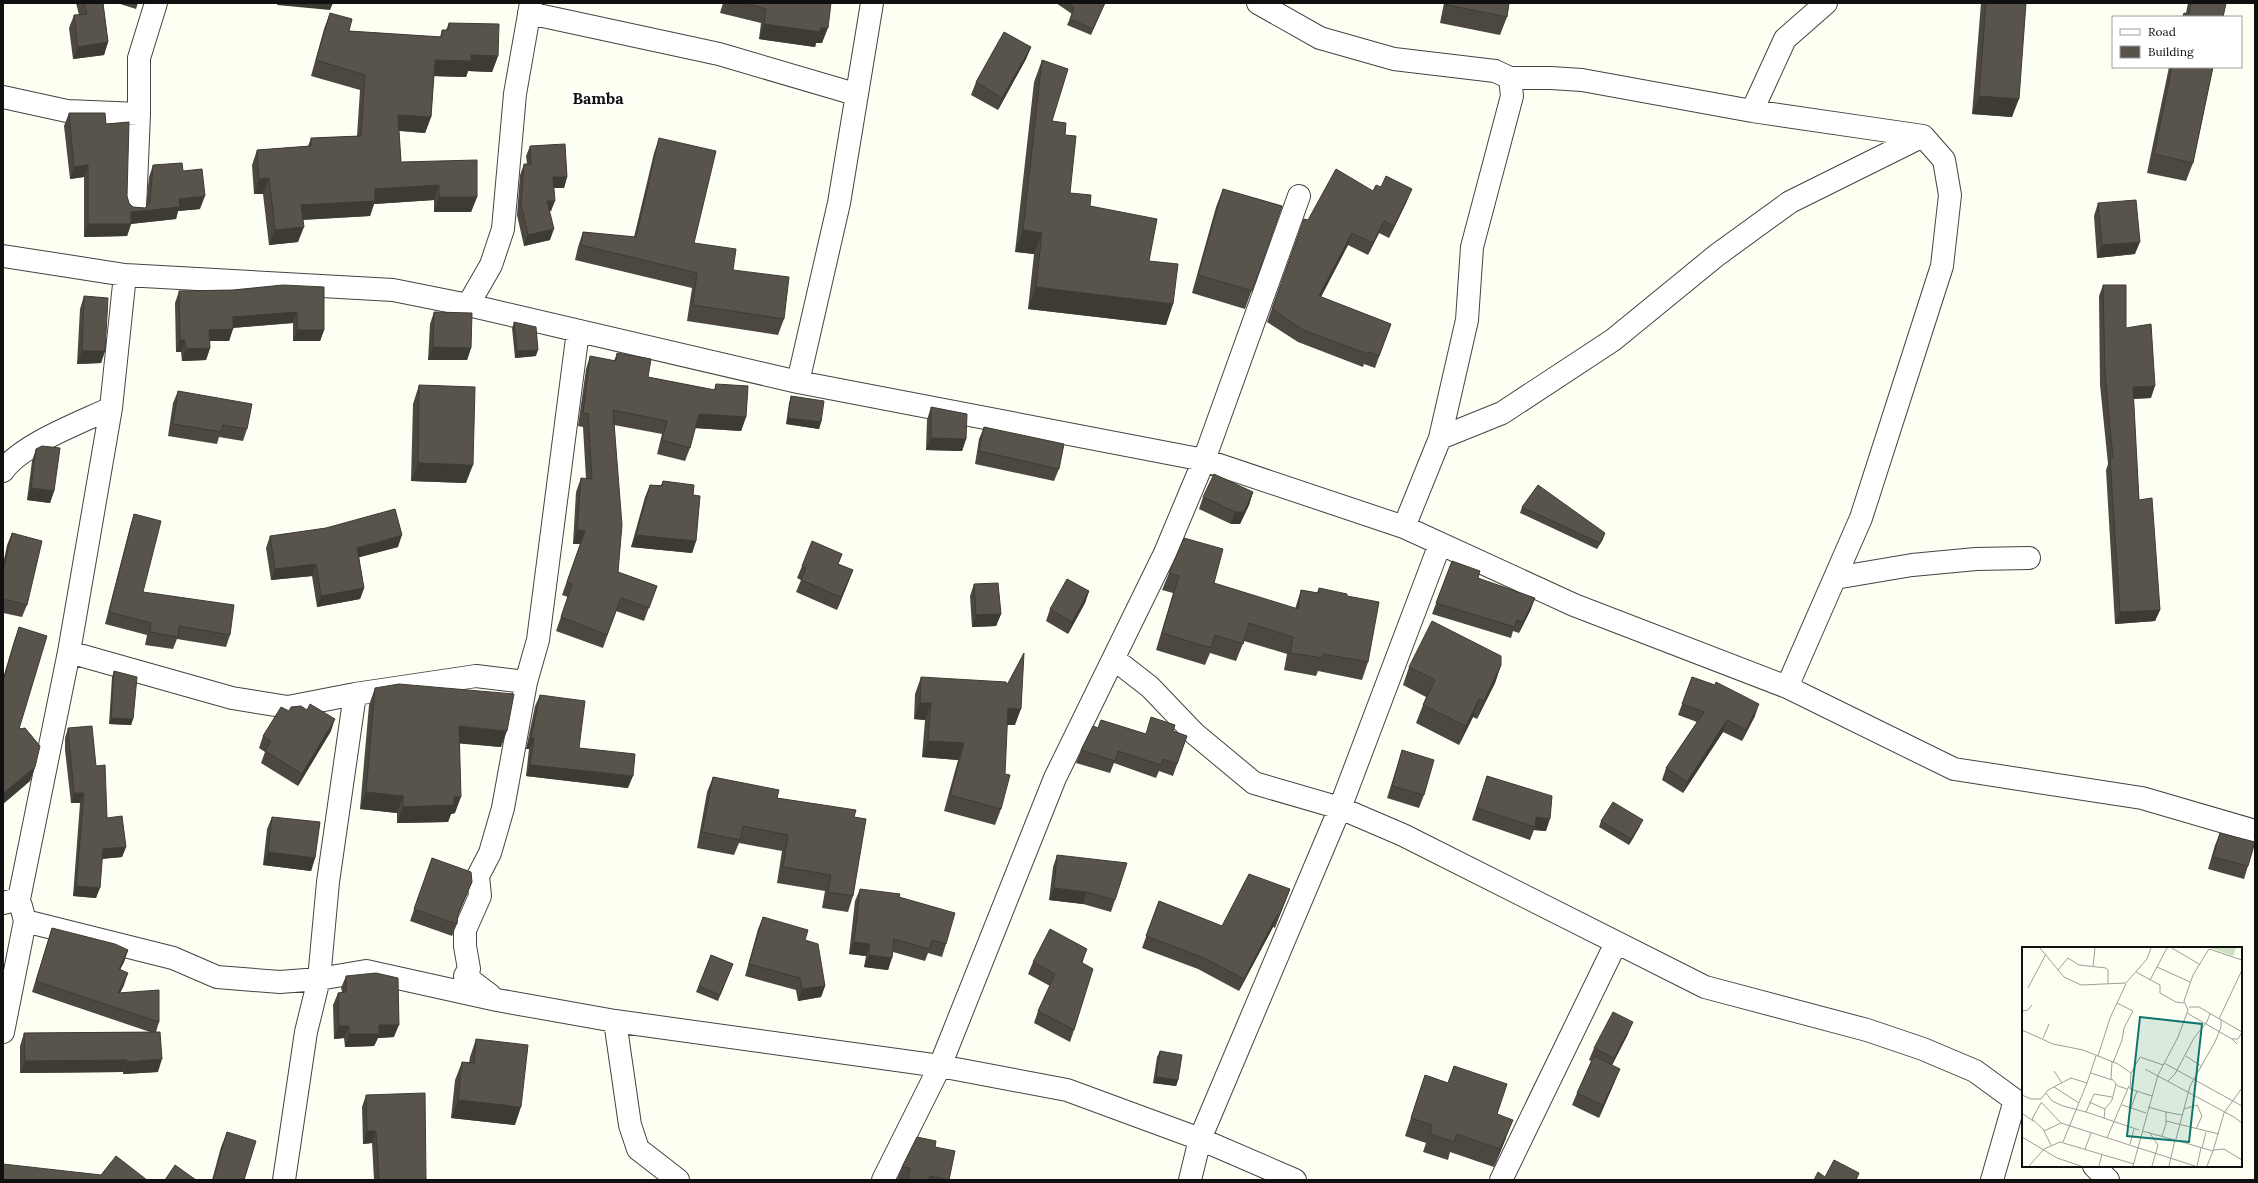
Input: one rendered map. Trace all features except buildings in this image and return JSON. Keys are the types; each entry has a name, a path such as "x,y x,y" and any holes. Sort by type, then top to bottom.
{"street":[{"path":"135,209 139,114 139,58 156,3"},
{"path":"798,382 839,203 855,94 872,3"},
{"path":"1258,3 1320,38 1394,59 1495,71 1510,78 1582,80 1752,111 1923,136 1944,160 1950,195 1942,266 1860,518 1787,687"},
{"path":"1752,111 1785,39 1826,3"},
{"path":"468,304 491,265 503,229 515,94 530,8 719,54 855,94"},
{"path":"1404,527 1440,438 1467,320 1472,247 1512,96 1510,78"},
{"path":"3,98 67,110 139,114"},
{"path":"1440,438 1502,413 1613,340 1717,255 1790,202 1923,136"},
{"path":"883,1180 940,1066 1055,778 1166,553 1204,460 1299,196"},
{"path":"3,256 125,275 393,290 468,304 578,332 798,382 1204,460 1404,527 1574,605 1787,687 1954,769 2142,798 2255,831"},
{"path":"125,275 111,408 69,652 11,901 25,921 173,958 217,977 280,982 318,979 366,971 497,1000 615,1021 940,1066 1067,1090 1200,1139 1295,1180"},
{"path":"497,1000 465,976 469,969 465,946 465,930 480,896 478,876 490,853 502,808 526,682 538,640 578,332"},
{"path":"3,471 8,463 43,440 111,408"},
{"path":"1190,1180 1200,1139 1340,808 1440,544"},
{"path":"1835,578 1912,565 1976,559 2029,558"},
{"path":"69,652 232,698 288,707 355,694 476,676 526,682"},
{"path":"1114,659 1150,688 1195,734 1254,783 1340,808 1403,835 1705,987 1867,1030 1923,1049 1975,1071 2019,1103 1992,1180"},
{"path":"284,1180 306,1032 318,979 328,882 355,694"},
{"path":"3,1032 25,921"},
{"path":"1501,1180 1616,943"},
{"path":"615,1021 630,1125 638,1149 678,1180"},
{"path":"2095,1167 2108,1180"}],"district":[{"name":"Bamba","path":"598,98"}]}
